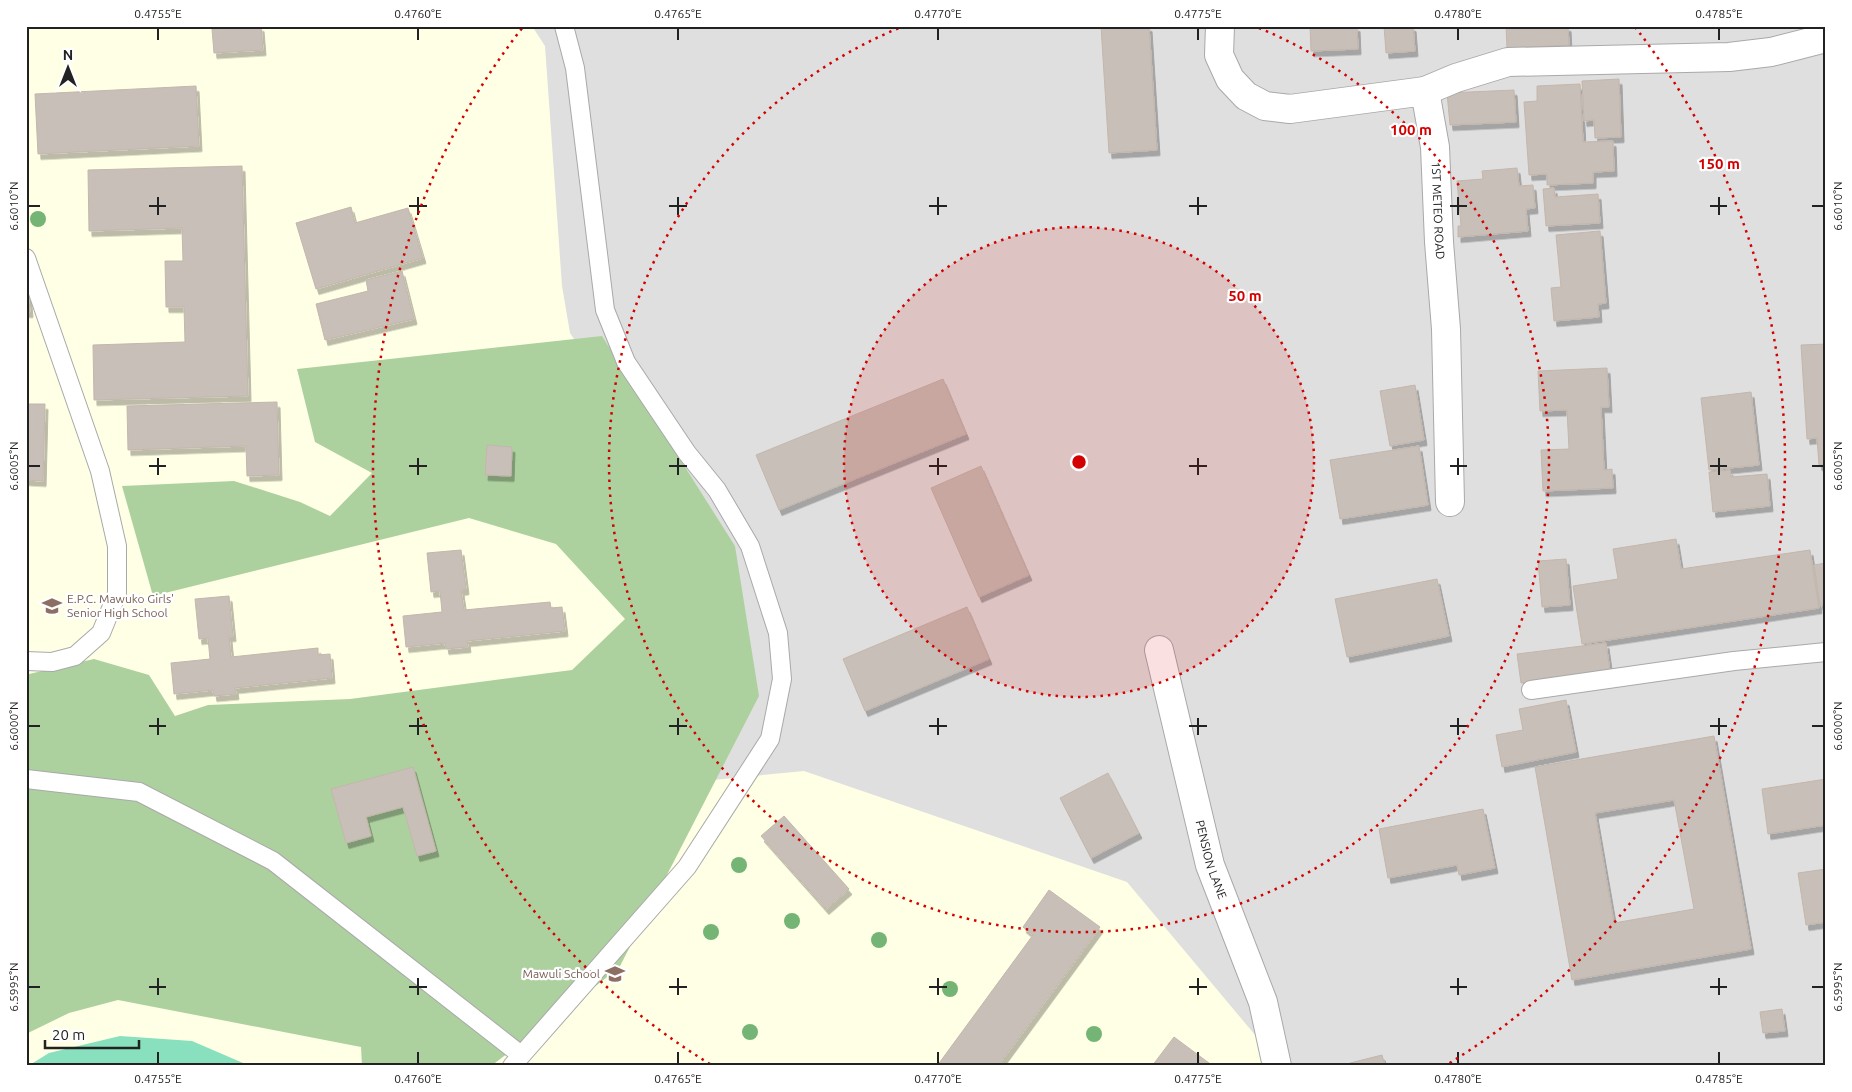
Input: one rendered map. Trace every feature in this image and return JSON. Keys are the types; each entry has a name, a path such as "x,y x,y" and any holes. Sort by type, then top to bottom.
{"street":[{"path":"1220,26 1218,55 1230,79 1246,96 1265,106 1290,109 1424,91 1456,78 1508,62 1729,57 1771,52 1826,38"},
{"name":"1ST METEO ROAD","path":"1424,91 1435,147 1439,242 1446,329 1450,502"},
{"name":"PENSION LANE","path":"1159,650 1210,865 1263,1002 1277,1066"}],"lane":[{"path":"26,779 139,792 273,861 517,1060 687,867 770,740 782,679 778,633 750,546 717,490 687,453 626,362 605,310 575,68 564,26"},
{"path":"26,258 100,472 117,546 117,594 101,633 75,656 52,662 26,662"},
{"path":"1531,690 1734,661 1826,652"}],"shaded area":[{"path":"26,26 1826,26 1826,1066 26,1066"},
{"path":"26,26 532,26 545,46 562,286 570,333 671,484 661,570 600,681 26,731"},
{"name":"Mawuli School","path":"804,771 1127,882 1281,1066 26,1066 26,847"}],"green space":[{"path":"602,336 735,546 759,696 619,968 491,1066 362,1066 361,1047 118,1000 69,1013 26,1034 26,676 94,659 149,675 175,716 208,705 350,699 572,670 625,619 556,544 469,518 153,596 122,486 234,481 300,502 330,516 372,473 315,442 297,369"},
{"path":"120,1036 192,1041 250,1066 28,1066 49,1053"}],"building":[{"path":"261,26 263,50 214,53 212,29"},
{"path":"1101,26 1149,26 1157,150 1109,153"},
{"path":"1310,26 1357,26 1358,49 1311,51"},
{"path":"1384,26 1413,26 1415,51 1386,53"},
{"path":"1506,26 1568,26 1569,45 1507,48"},
{"path":"1619,79 1621,137 1595,138 1594,120 1584,121 1582,81"},
{"path":"1580,84 1583,142 1613,141 1614,171 1593,172 1593,183 1547,185 1547,174 1529,175 1524,102 1537,101 1537,86"},
{"path":"196,86 199,146 38,154 35,94"},
{"path":"1514,90 1516,122 1450,125 1447,93"},
{"path":"242,166 248,396 94,400 93,345 185,342 184,307 166,307 165,261 183,261 182,228 89,231 88,170"},
{"path":"1517,168 1519,186 1533,185 1535,208 1526,209 1528,231 1458,237 1458,226 1461,226 1457,181 1483,179 1482,171"},
{"path":"1554,188 1555,197 1598,194 1600,223 1546,226 1543,189"},
{"path":"351,207 355,223 408,208 423,258 316,289 296,223"},
{"path":"1600,231 1606,303 1598,304 1599,317 1554,321 1551,288 1561,287 1556,235"},
{"path":"26,268 30,312 26,312"},
{"path":"402,271 414,319 325,340 316,304 368,291 366,280"},
{"path":"1826,344 1826,464 1819,465 1817,438 1807,439 1801,345"},
{"path":"1607,368 1609,407 1601,407 1604,470 1612,469 1613,488 1543,491 1541,450 1569,449 1567,410 1540,411 1538,371"},
{"path":"943,379 966,434 779,510 756,455"},
{"path":"1415,385 1424,440 1390,446 1380,391"},
{"path":"1751,392 1759,465 1709,470 1701,398"},
{"path":"277,402 279,475 247,476 246,446 128,450 127,406"},
{"path":"26,404 45,404 43,481 26,480"},
{"path":"487,445 512,447 511,476 485,475"},
{"path":"1419,446 1428,505 1340,519 1330,460"},
{"path":"981,466 1029,575 979,597 931,488"},
{"path":"1730,470 1731,477 1767,474 1770,506 1713,512 1709,472"},
{"path":"1676,539 1681,569 1810,550 1819,608 1582,644 1573,586 1618,579 1613,549"},
{"path":"461,550 466,589 461,590 464,610 550,602 551,608 562,607 565,631 467,641 468,647 446,649 445,643 406,647 403,616 442,612 440,591 431,592 427,553"},
{"path":"1566,559 1570,605 1542,607 1538,561"},
{"path":"1826,563 1826,604 1820,605 1814,565"},
{"path":"1437,579 1449,636 1347,657 1335,599"},
{"path":"229,596 233,636 229,636 231,657 318,648 318,655 330,654 332,678 235,688 236,694 214,696 213,690 174,694 171,663 210,659 208,638 199,639 195,599"},
{"path":"967,607 989,659 865,711 843,659"},
{"path":"1606,643 1610,671 1521,683 1517,654"},
{"path":"1566,700 1576,752 1502,767 1496,735 1523,730 1519,709"},
{"path":"1714,736 1751,949 1572,980 1535,767","holes":["1674,800 1694,909 1614,923 1595,813"]},
{"path":"413,767 436,851 417,856 403,807 366,817 371,836 346,843 331,789"},
{"path":"1108,773 1139,833 1091,858 1060,798"},
{"path":"1826,779 1826,825 1768,834 1762,789"},
{"path":"1483,809 1495,868 1459,875 1457,865 1388,878 1379,829"},
{"path":"784,816 849,889 826,909 761,836"},
{"path":"1826,869 1826,922 1806,925 1798,873"},
{"path":"1049,890 1100,927 998,1066 937,1066 1033,935 1023,927"},
{"path":"1782,1009 1785,1031 1763,1033 1760,1012"},
{"path":"1174,1037 1213,1066 1152,1066"},
{"path":"1382,1055 1385,1066 1350,1066 1350,1063"}],"place":[{"name":"E.P.C. Mawuko Girls' Senior High School","path":"52,606"},
{"name":"Mawuli School","path":"615,974"}]}
